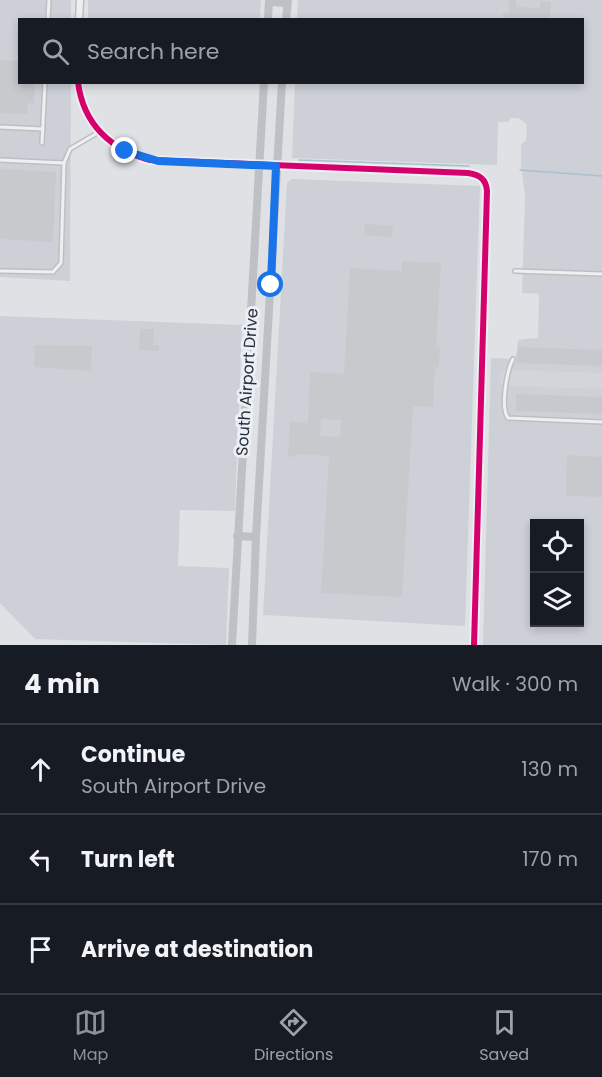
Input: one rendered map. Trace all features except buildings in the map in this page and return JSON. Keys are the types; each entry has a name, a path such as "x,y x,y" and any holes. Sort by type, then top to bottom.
{"main road":[{"path":"267,18 269,1 288,2 286,18"},
{"name":"South Airport Drive","path":"232,645 264,84"},
{"name":"South Airport Drive","path":"252,645 282,84"},
{"path":"247,390 265,391"},
{"path":"237,536 256,537"}],"street":[{"path":"79,18 80,0"},
{"path":"79,84 86,111 99,132 119,148 150,160 468,173 481,176 486,183 474,645"}],"lane":[{"path":"48,18 49,0"},
{"path":"42,143 45,84"},
{"path":"0,127 43,129"},
{"path":"0,271 53,272 61,263 64,164 70,149 99,132"},
{"path":"0,160 64,164"},
{"path":"515,271 602,274"},
{"path":"513,359 507,371 505,413 508,418 602,422"}],"shaded area":[{"path":"0,0 71,0 71,18 18,18 18,84 71,84 70,281 0,277"},
{"path":"88,0 261,0 260,18 88,18"},
{"path":"298,0 602,0 602,645 483,645 491,358 516,359 518,341 538,338 539,294 522,293 525,197 521,144 526,141 527,124 518,118 511,118 508,122 498,122 497,165 292,158 295,84 584,84 584,18 297,18"},
{"path":"292,179 480,186 465,626 263,615 287,183"},
{"path":"0,316 242,325 235,511 180,510 178,566 229,568 226,645 35,639 0,603"}],"waterway":[{"path":"299,160 469,166"},
{"path":"520,170 602,176"}],"taxiway":[{"path":"507,378 602,381"}],"cycle path":[{"path":"78,84 86,110 101,133 123,150 150,160 468,173 479,176 484,181 487,191 474,645"}],"route":[{"path":"125,151 158,161 276,166 271,285"}]}
